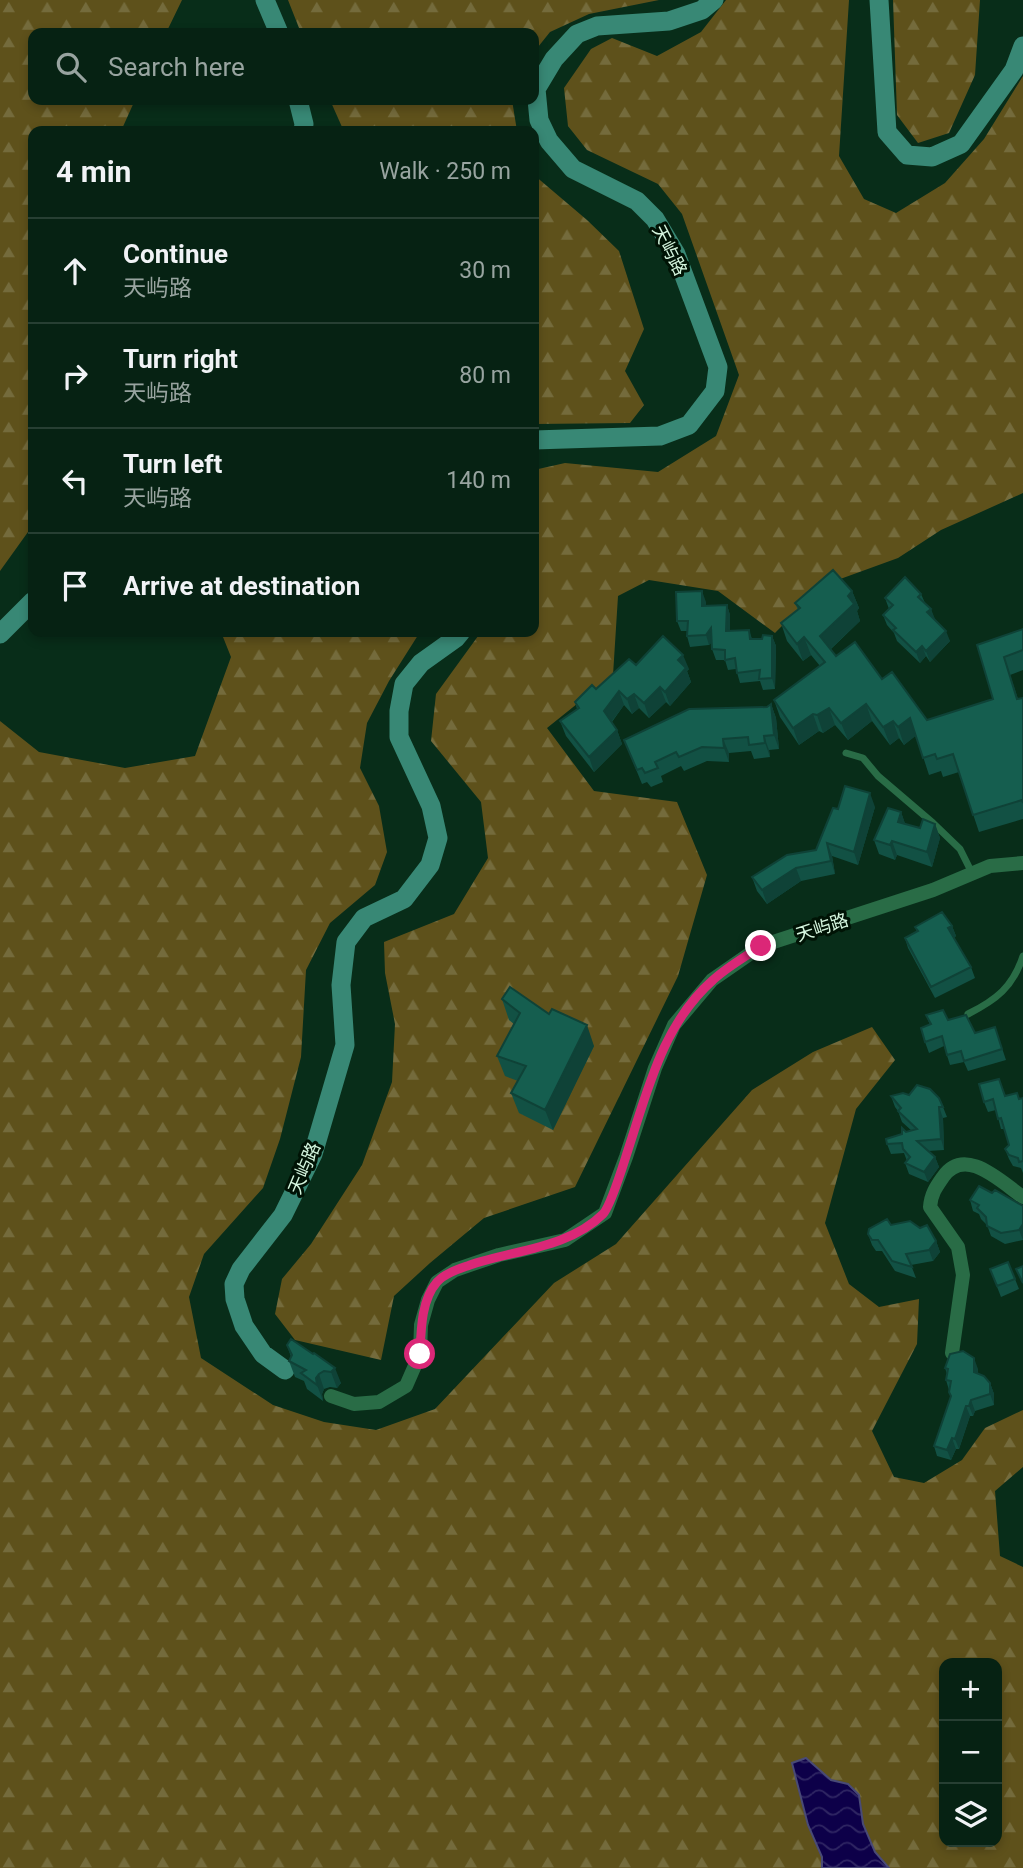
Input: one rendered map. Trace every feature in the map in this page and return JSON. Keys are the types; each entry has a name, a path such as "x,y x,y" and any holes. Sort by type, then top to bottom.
{"street":[{"path":"265,0 277,28"},
{"name":"天屿路","path":"539,84 554,59 577,34 597,26 669,21 702,10 714,0"},
{"path":"879,0 887,132 907,155 932,157 961,144 1014,70 1023,46"},
{"path":"299,105 304,126"},
{"name":"天屿路","path":"538,105 539,120 549,141 573,169 637,201 655,219 676,254 718,367 715,391 689,425 660,436 539,440"},
{"path":"0,634 28,606"},
{"name":"天屿路","path":"285,1370 263,1354 244,1326 235,1299 234,1283 241,1269 283,1215 313,1154 345,1045 341,985 346,942 363,918 404,899 430,865 438,838 431,806 399,737 399,710 404,684 421,663 458,637"},
{"name":"天屿路","path":"331,1396 354,1404 379,1402 406,1386 420,1354 421,1325 428,1300 437,1282 455,1270 499,1255 565,1240 605,1213 655,1068 674,1025 712,980 761,946 921,894 990,866 1023,863"},
{"path":"953,1353 963,1275 958,1247 930,1207 931,1194 946,1172 961,1164 976,1165 1023,1197"}],"lane":[{"path":"846,753 863,758 877,776 933,823 960,849 973,874"},
{"path":"968,1014 996,1000 1011,984 1023,956"}],"green space":[{"path":"0,0 182,0 168,28 28,28 28,105 133,105 123,126 28,126 28,532 0,571"},
{"path":"288,0 659,0 589,14 550,32 539,46 539,28 299,28"},
{"path":"726,0 849,0 839,156 864,199 896,213 945,183 984,139 1023,76 1023,493 941,530 898,558 821,586 775,633 718,591 649,580 618,596 613,675 547,728 594,791 677,802 707,875 678,976 575,1187 484,1218 430,1263 394,1296 381,1360 295,1340 275,1314 282,1279 311,1244 362,1165 392,1082 395,1024 385,973 384,942 454,914 488,858 481,802 431,741 436,694 477,637 539,637 539,469 565,463 658,472 716,436 739,375 682,214 658,184 587,150 568,126 564,88 591,49 612,38 657,56 701,32"},
{"path":"893,0 980,0 975,75 949,133 918,143 897,115"},
{"path":"332,105 513,105 516,126 342,126"},
{"path":"539,179 619,251 644,329 625,371 644,405 630,423 539,424"},
{"path":"223,637 417,637 367,723 360,768 379,806 387,852 375,885 330,923 306,970 301,1057 280,1139 263,1188 204,1254 189,1297 201,1358 273,1405 324,1422 376,1430 435,1409 554,1283 616,1244 752,1090 813,1052 872,1027 895,1060 856,1109 825,1223 849,1284 879,1307 919,1299 917,1344 872,1431 894,1477 924,1483 962,1460 985,1428 1023,1410 1023,1467 995,1491 1000,1556 1023,1567 1023,1868 0,1868 0,721 39,752 125,768 195,756 231,657"}],"water":[{"path":"806,1758 831,1780 848,1784 859,1795 863,1824 875,1852 889,1868 822,1868 822,1857 808,1825 792,1763"}],"building":[{"path":"833,570 852,591 848,596 854,604 820,636 836,656 855,642 882,679 892,672 927,720 993,699 977,645 1023,629 1023,650 1004,657 1017,699 1023,698 1023,803 1022,800 973,815 953,754 937,759 935,754 923,758 910,718 898,727 893,721 883,727 866,704 841,723 829,708 817,715 813,714 793,728 774,700 825,662 804,637 797,644 781,623 800,608 795,603"},
{"path":"905,577 921,594 918,597 931,609 927,612 946,631 926,651 922,646 916,652 893,630 896,628 883,615 893,605 885,598"},
{"path":"702,591 702,606 727,605 726,631 749,630 750,639 762,639 763,635 772,636 772,678 759,679 760,670 737,673 735,658 725,660 725,650 712,649 711,628 706,635 687,636 688,621 677,621 676,592"},
{"path":"663,636 683,655 678,660 686,668 665,692 660,687 644,703 634,694 627,699 619,691 604,711 617,730 589,757 560,721 579,708 575,702 592,685 596,689 629,659 636,665"},
{"path":"771,704 774,735 764,736 765,743 749,745 748,737 723,739 724,748 702,747 679,757 676,752 655,762 658,768 645,773 642,768 637,770 624,740 689,709 767,707"},
{"path":"845,786 870,793 854,852 827,843 831,861 796,868 762,890 752,877 787,855 816,850 833,808 838,809"},
{"path":"888,808 901,812 898,822 920,828 923,819 935,824 927,852 892,841 890,845 874,840"},
{"path":"942,912 952,926 948,928 971,967 931,987 905,938 918,931 915,927"},
{"path":"510,987 549,1014 552,1009 587,1025 545,1110 511,1093 526,1066 497,1056 520,1013 502,999"},
{"path":"943,1010 948,1020 966,1015 975,1033 995,1027 1002,1049 964,1061 961,1051 947,1055 942,1036 925,1042 921,1028 931,1024 926,1015"},
{"path":"999,1079 1005,1096 1017,1093 1019,1099 1023,1098 1023,1161 1019,1162 1018,1158 1009,1155 1005,1149 1009,1145 993,1099 984,1102 979,1084"},
{"path":"917,1085 930,1089 943,1107 939,1107 941,1139 917,1141 935,1157 924,1172 905,1163 910,1157 903,1149 902,1143 887,1144 886,1139 902,1134 902,1128 906,1132 917,1129 898,1111 901,1108 891,1096 903,1093 909,1095"},
{"path":"979,1186 992,1193 995,1190 1023,1206 1023,1224 1019,1230 1001,1233 987,1226 986,1217 977,1208 979,1205 970,1200"},
{"path":"887,1219 891,1225 910,1221 920,1228 927,1225 936,1241 929,1250 906,1254 912,1267 892,1261 878,1240 872,1240 868,1234 869,1229"},
{"path":"1008,1262 1015,1279 997,1286 990,1269"},
{"path":"1023,1266 1023,1283 1016,1269"},
{"path":"291,1339 335,1368 331,1372 324,1371 319,1374 316,1378 317,1385 301,1373 306,1370 289,1361 292,1355 287,1345"},
{"path":"963,1351 974,1358 974,1372 984,1376 990,1383 990,1394 971,1400 969,1406 966,1406 955,1439 952,1438 947,1450 934,1446 951,1396 951,1381 946,1380 948,1369 945,1368 950,1354"}],"route":[{"path":"420,1354 421,1325 428,1300 437,1282 455,1270 499,1255 565,1240 605,1213 655,1068 674,1025 712,980 761,946"}]}
